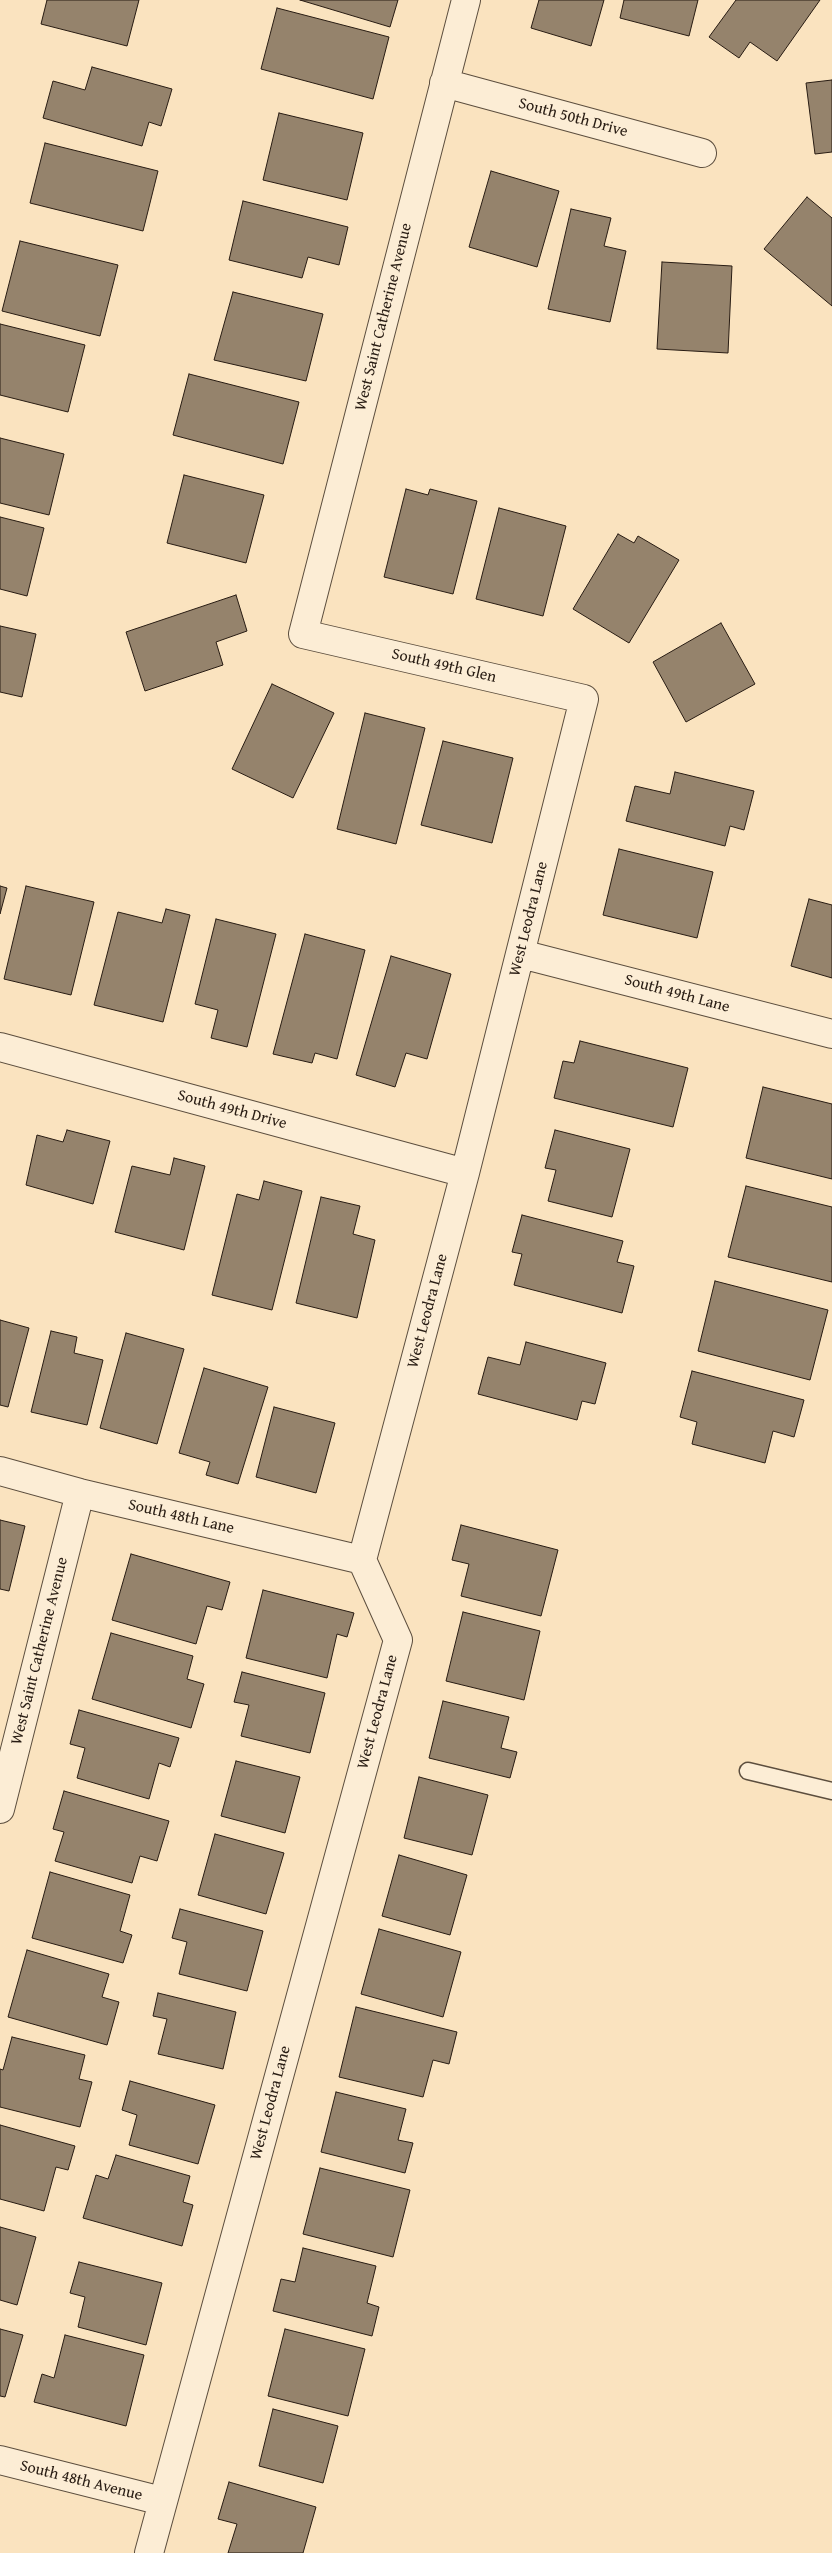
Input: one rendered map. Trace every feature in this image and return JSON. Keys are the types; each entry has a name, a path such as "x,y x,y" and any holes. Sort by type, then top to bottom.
{"street":[{"name":"West Saint Catherine Avenue","path":"303,634 466,0"},
{"name":"South 50th Drive","path":"444,82 702,153"},
{"name":"South 49th Glen","path":"303,634 584,699"},
{"name":"West Leodra Lane","path":"149,2553 398,1640 362,1560 465,1173 584,699"},
{"name":"South 49th Lane","path":"521,954 832,1034"},
{"name":"South 49th Drive","path":"0,1046 465,1173"},
{"name":"South 48th Lane","path":"0,1471 80,1493 362,1560"},
{"name":"West Saint Catherine Avenue","path":"0,1809 80,1493"},
{"name":"South 48th Avenue","path":"0,2460 162,2501"}],"lane":[{"path":"748,1771 832,1791"}],"building":[{"path":"47,0 139,0 127,46 41,24"},
{"path":"300,0 398,0 390,27"},
{"path":"539,0 604,0 591,46 531,28"},
{"path":"624,0 698,0 689,36 620,18"},
{"path":"736,0 820,0 777,61 750,42 739,58 709,37"},
{"path":"277,8 389,37 373,99 261,69"},
{"path":"92,67 172,89 161,126 149,122 142,146 43,118 53,81 85,90"},
{"path":"832,80 832,152 815,154 806,83"},
{"path":"279,113 363,133 347,200 263,180"},
{"path":"45,143 158,171 143,231 30,203"},
{"path":"491,171 559,191 537,267 469,247"},
{"path":"807,197 832,218 832,306 764,249"},
{"path":"243,201 348,227 339,265 308,257 302,278 229,260"},
{"path":"571,209 611,218 604,246 626,251 610,322 548,309"},
{"path":"20,241 118,265 100,336 2,311"},
{"path":"662,262 732,266 728,353 657,349"},
{"path":"233,292 323,314 306,381 214,360"},
{"path":"0,324 85,345 68,412 0,395"},
{"path":"189,374 299,402 283,464 173,435"},
{"path":"0,438 64,454 49,515 0,503"},
{"path":"184,475 264,495 246,563 167,543"},
{"path":"406,489 428,495 430,489 477,501 453,594 384,577"},
{"path":"499,508 566,526 543,616 476,599"},
{"path":"0,517 44,528 27,596 0,589"},
{"path":"618,534 634,543 638,536 679,560 629,643 573,609"},
{"path":"236,595 247,631 216,642 223,665 145,691 126,632"},
{"path":"721,623 755,684 686,722 653,662"},
{"path":"0,626 36,634 22,697 0,692"},
{"path":"272,684 334,713 293,798 232,769"},
{"path":"365,713 425,728 396,844 337,829"},
{"path":"443,741 513,758 492,843 421,825"},
{"path":"675,772 754,791 744,830 730,826 725,846 626,821 635,786 670,794"},
{"path":"619,849 713,872 697,938 603,915"},
{"path":"0,886 7,888 0,914"},
{"path":"26,886 94,902 71,995 4,979"},
{"path":"809,899 832,905 832,978 791,966"},
{"path":"166,909 190,915 163,1022 94,1005 118,912 162,923"},
{"path":"216,919 276,934 247,1047 211,1038 218,1010 195,1004"},
{"path":"305,934 365,950 337,1059 315,1053 312,1063 273,1054"},
{"path":"391,956 451,974 427,1059 406,1053 395,1087 356,1075"},
{"path":"580,1041 688,1068 673,1127 554,1098 563,1061 574,1063"},
{"path":"763,1087 832,1104 832,1179 746,1158"},
{"path":"67,1130 110,1141 93,1204 26,1185 37,1135 63,1142"},
{"path":"555,1130 630,1149 612,1217 548,1201 556,1170 545,1168"},
{"path":"174,1158 205,1166 184,1250 115,1232 132,1166 170,1175"},
{"path":"264,1181 302,1191 272,1310 212,1295 237,1194 259,1200"},
{"path":"746,1186 832,1207 832,1282 728,1257"},
{"path":"321,1197 360,1206 353,1234 375,1240 357,1318 296,1303"},
{"path":"522,1215 623,1241 617,1262 634,1266 622,1313 514,1285 522,1254 512,1252"},
{"path":"715,1281 828,1310 810,1380 698,1351"},
{"path":"0,1320 29,1328 8,1407 0,1405"},
{"path":"51,1331 77,1337 74,1353 103,1360 87,1425 31,1412"},
{"path":"126,1333 184,1349 157,1444 100,1428"},
{"path":"526,1342 606,1363 595,1404 582,1401 577,1420 478,1394 488,1357 520,1365"},
{"path":"204,1368 268,1387 238,1484 206,1475 210,1462 179,1453"},
{"path":"692,1371 804,1400 794,1437 773,1431 765,1463 692,1444 697,1422 680,1417"},
{"path":"274,1407 335,1423 316,1493 256,1477"},
{"path":"0,1520 25,1526 9,1591 0,1589"},
{"path":"461,1525 558,1550 541,1616 461,1596 469,1564 452,1560"},
{"path":"131,1554 230,1582 222,1610 207,1606 196,1644 112,1620"},
{"path":"263,1590 354,1613 347,1637 337,1634 327,1678 246,1658"},
{"path":"463,1612 540,1631 524,1700 446,1681"},
{"path":"111,1633 193,1656 187,1679 204,1684 191,1728 92,1699"},
{"path":"242,1672 325,1693 310,1753 241,1736 249,1705 234,1702"},
{"path":"443,1701 509,1717 501,1748 517,1752 510,1778 429,1758"},
{"path":"79,1710 179,1738 170,1767 159,1763 149,1799 77,1778 85,1748 70,1744"},
{"path":"236,1761 300,1777 285,1833 221,1816"},
{"path":"419,1777 488,1795 472,1855 404,1838"},
{"path":"64,1791 169,1821 157,1861 140,1856 132,1883 55,1861 64,1832 53,1829"},
{"path":"215,1834 284,1853 266,1914 198,1895"},
{"path":"399,1855 467,1875 450,1935 382,1916"},
{"path":"50,1872 130,1895 120,1931 132,1935 123,1963 32,1938"},
{"path":"180,1909 263,1931 247,1991 179,1974 187,1942 172,1938"},
{"path":"379,1929 461,1952 443,2017 361,1994"},
{"path":"27,1950 109,1974 102,1997 119,2002 107,2045 8,2017"},
{"path":"158,1993 236,2012 223,2069 158,2054 167,2019 153,2016"},
{"path":"356,2007 457,2032 449,2064 433,2060 423,2097 339,2077"},
{"path":"12,2037 85,2055 79,2079 92,2082 80,2127 0,2107 0,2069 3,2070"},
{"path":"130,2081 215,2105 198,2164 129,2145 137,2115 122,2110"},
{"path":"336,2092 406,2109 398,2140 413,2143 405,2173 321,2152"},
{"path":"0,2125 75,2146 68,2170 56,2167 44,2211 0,2199"},
{"path":"116,2155 190,2176 183,2202 193,2205 182,2246 83,2218 96,2175 108,2179"},
{"path":"320,2168 410,2190 393,2257 303,2234"},
{"path":"0,2227 36,2237 17,2305 0,2300"},
{"path":"303,2248 376,2266 367,2303 379,2307 372,2336 273,2311 281,2279 295,2282"},
{"path":"79,2262 162,2283 146,2345 78,2327 85,2297 70,2293"},
{"path":"0,2329 23,2335 5,2397 0,2396"},
{"path":"285,2329 365,2349 348,2416 268,2396"},
{"path":"65,2335 144,2355 126,2426 34,2402 42,2374 54,2378"},
{"path":"273,2409 338,2426 323,2483 259,2466"},
{"path":"229,2482 316,2507 303,2553 228,2553 237,2524 218,2519"}]}
